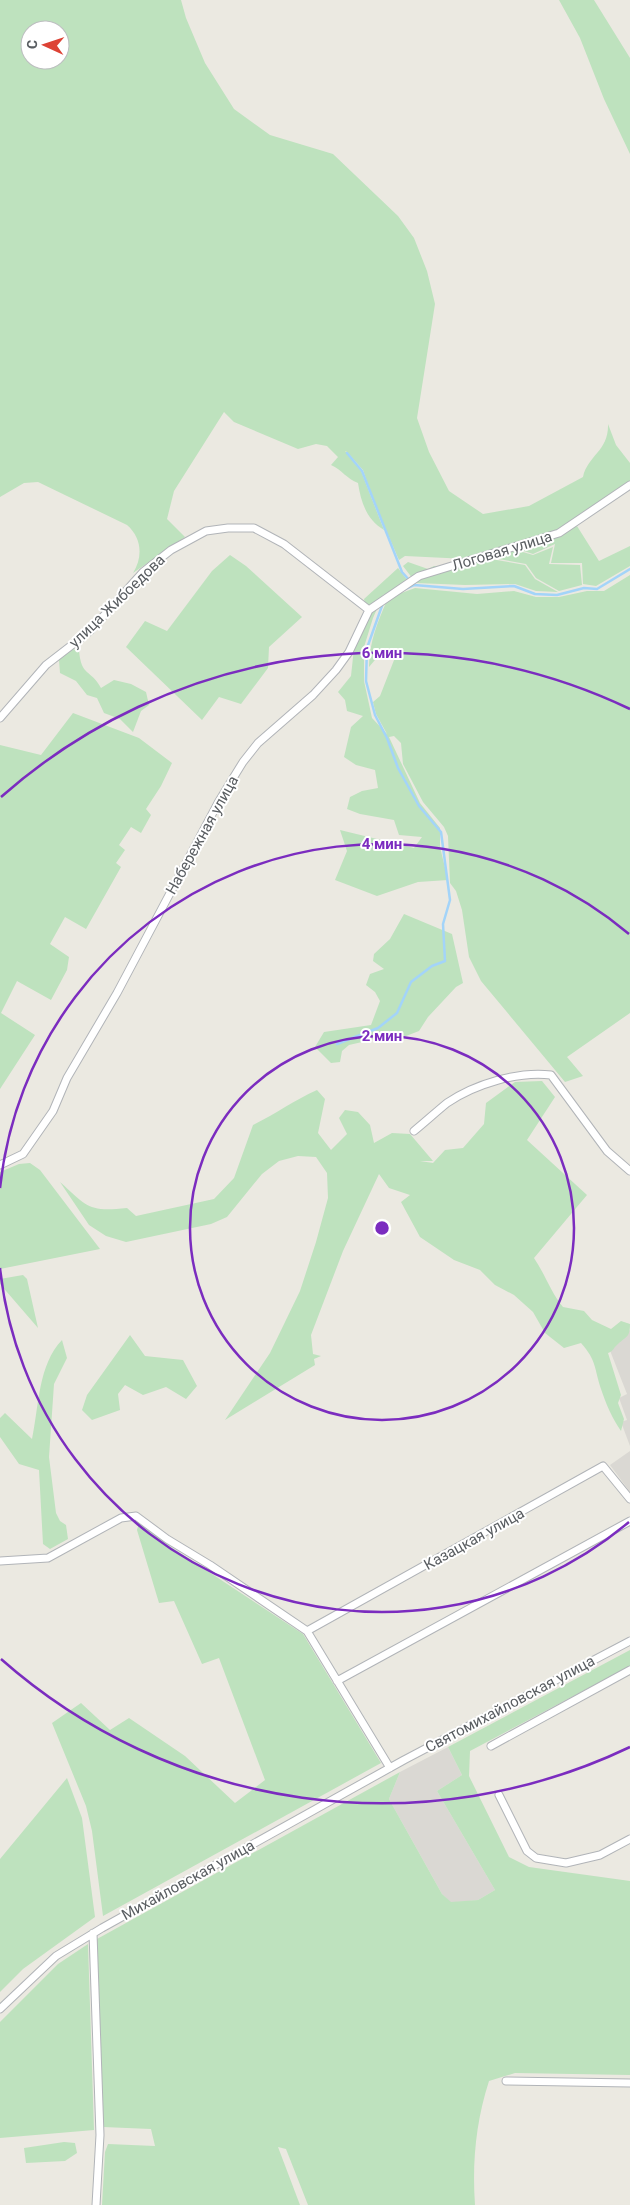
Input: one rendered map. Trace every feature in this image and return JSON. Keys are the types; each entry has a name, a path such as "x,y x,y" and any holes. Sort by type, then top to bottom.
{"street":[{"name":"Логовая улица","path":"372,608 419,576 559,533 630,484"},
{"name":"улица Жибоедова","path":"0,718 46,665 90,631 143,572 170,550 206,531 228,528 254,528 284,544 372,608"},
{"name":"Набережная улица","path":"0,1165 23,1154 53,1111 67,1078 117,993 219,800 243,762 258,743 313,695 336,670 349,652 372,608"},
{"path":"414,1131 448,1102 484,1085 511,1077 551,1075 606,1151 630,1171"},
{"name":"Казацкая улица","path":"307,1631 603,1466 630,1499"},
{"path":"0,1561 48,1558 120,1518 136,1516 167,1539 210,1565 307,1631 390,1768"},
{"path":"337,1681 630,1521"},
{"name":"Святомихайловская улица","path":"390,1768 630,1641"},
{"name":"Святомихайловская улица","path":"491,1746 630,1670"},
{"name":"Михайловская улица","path":"0,2010 56,1956 93,1933 390,1768"},
{"path":"499,1795 528,1851 536,1858 566,1862 600,1855 630,1839"},
{"path":"93,1933 100,2135 96,2205"},
{"path":"506,2081 630,2083"}],"shaded area":[{"path":"630,1330 630,1446 621,1422 627,1420 619,1398 627,1394 609,1348"},
{"path":"630,1451 630,1492 610,1465"},
{"path":"448,1747 462,1775 437,1791 495,1890 478,1900 451,1903 442,1894 389,1799 400,1772"}],"green space":[{"path":"0,0 181,0 186,18 205,63 234,109 270,135 333,154 398,216 414,238 427,271 435,304 417,418 429,452 449,491 483,514 529,506 583,477 589,463 605,441 608,424 616,445 630,463 630,482 580,514 558,532 467,559 405,556 399,560 374,502 363,470 347,452 345,451 361,471 384,530 369,516 361,497 358,483 331,465 338,457 327,446 316,444 298,449 234,422 224,412 174,491 167,519 185,537 133,573 138,561 139,548 136,536 127,525 38,482 24,483 0,497"},
{"path":"559,0 594,0 630,58 630,154 604,99 580,38"},
{"path":"577,526 599,561 630,546 630,566 596,586 583,584 582,563 551,563 555,544 533,554 518,549 560,535"},
{"path":"553,547 549,564 580,565 582,585 559,591 536,578 526,564 493,558 516,550 533,555"},
{"path":"230,555 246,566 302,617 269,647 268,668 241,704 219,697 202,720 126,647 145,621 167,631 212,571"},
{"path":"491,559 525,565 535,579 558,592 536,591 515,584 465,585 416,583 403,566 408,562 428,569 434,566 464,567"},
{"path":"398,568 411,585 383,595 364,647 364,681 372,718 387,734 376,714 373,702 380,696 396,655 380,654 369,667 369,658 372,640 388,598 415,588 477,594 514,591 536,597 559,597 587,591 604,591 630,575 630,1013 567,1057 583,1076 565,1082 481,981 469,957 462,910 456,891 450,883 448,836 444,827 423,802 403,764 401,743 394,736 389,737 420,803 440,828 440,847 448,880 418,882 377,896 335,880 347,851 340,830 414,848 422,837 399,835 394,820 360,814 347,809 350,797 362,791 378,788 375,770 356,765 344,757 351,727 363,716 347,711 345,700 338,692 351,676 354,648 368,618 364,599"},
{"path":"72,649 79,650 84,669 101,688 114,680 131,684 146,692 149,705 141,711 133,732 120,719 104,713 97,698 87,695 76,681 60,673 59,660"},
{"path":"73,713 139,738 172,763 161,786 146,809 151,815 141,833 131,827 119,845 125,850 116,863 121,867 86,929 65,917 50,944 69,957 67,970 51,1000 17,981 1,1013 35,1035 0,1089 0,745 41,755"},
{"path":"404,914 452,934 463,983 456,987 428,1017 419,1031 393,1041 375,1039 349,1045 342,1051 340,1062 331,1063 315,1047 324,1032 371,1025 380,1001 375,992 366,985 370,974 384,969 373,961 374,954 390,939"},
{"path":"542,1081 555,1097 527,1140 587,1195 534,1258 563,1307 584,1311 592,1320 611,1329 621,1321 630,1324 627,1336 608,1353 621,1395 618,1403 624,1419 621,1431 605,1400 593,1360 581,1343 564,1348 545,1333 533,1312 514,1295 495,1285 480,1270 454,1260 420,1237 401,1202 410,1195 389,1188 379,1174 343,1251 311,1335 313,1354 321,1356 314,1359 315,1365 225,1420 270,1353 300,1291 328,1198 327,1173 316,1157 298,1156 279,1161 262,1174 227,1217 211,1224 126,1242 106,1236 89,1225 60,1182 89,1206 104,1209 127,1208 136,1216 214,1199 234,1178 253,1125 317,1090 325,1099 318,1133 331,1150 347,1134 339,1118 345,1110 358,1112 370,1125 374,1143 392,1133 410,1134 433,1161 420,1161 433,1163 445,1150 463,1148 484,1124 486,1103 515,1082"},
{"path":"30,1163 40,1170 100,1249 0,1269 0,1172 19,1164"},
{"path":"23,1275 27,1279 38,1328 0,1284 0,1279"},
{"path":"130,1335 145,1356 183,1360 197,1386 186,1399 166,1387 143,1395 125,1385 118,1394 120,1410 92,1420 82,1410 87,1395"},
{"path":"62,1340 67,1358 54,1384 49,1457 56,1513 60,1521 66,1525 68,1539 50,1549 43,1544 39,1470 19,1464 0,1437 0,1418 5,1413 32,1439 44,1374 48,1361"},
{"path":"139,1523 171,1547 303,1634 381,1763 103,1916 92,1831 86,1806 52,1723 81,1703 110,1730 129,1718 185,1756 235,1803 265,1780 219,1658 202,1664 174,1601 159,1603 137,1530"},
{"path":"630,1650 630,1666 470,1751 469,1776 509,1857 529,1867 630,1881 630,2075 515,2073 489,2081 481,2111 476,2142 475,2205 308,2205 286,2149 278,2147 300,2205 102,2205 105,2152 108,2144 155,2146 151,2129 103,2127 97,1939 400,1772 389,1799 442,1894 451,1902 478,1900 495,1890 437,1791 462,1775 448,1747"},
{"path":"67,1778 82,1818 95,1917 23,1969 0,1992 0,1859"},
{"path":"88,1944 94,2130 0,2138 0,2022 58,1964"},
{"path":"64,2142 75,2143 77,2153 65,2161 26,2163 24,2148"}],"waterway":[{"path":"347,453 362,471 402,572 410,581"},
{"path":"405,589 414,585 463,589 514,586 535,594 557,595 584,588 597,589 630,569"},
{"path":"337,1044 378,1028 397,1013 411,982 432,966 445,961 443,924 450,900 441,832 419,806 398,768 387,738 375,715 366,681 367,648 383,603"}]}
